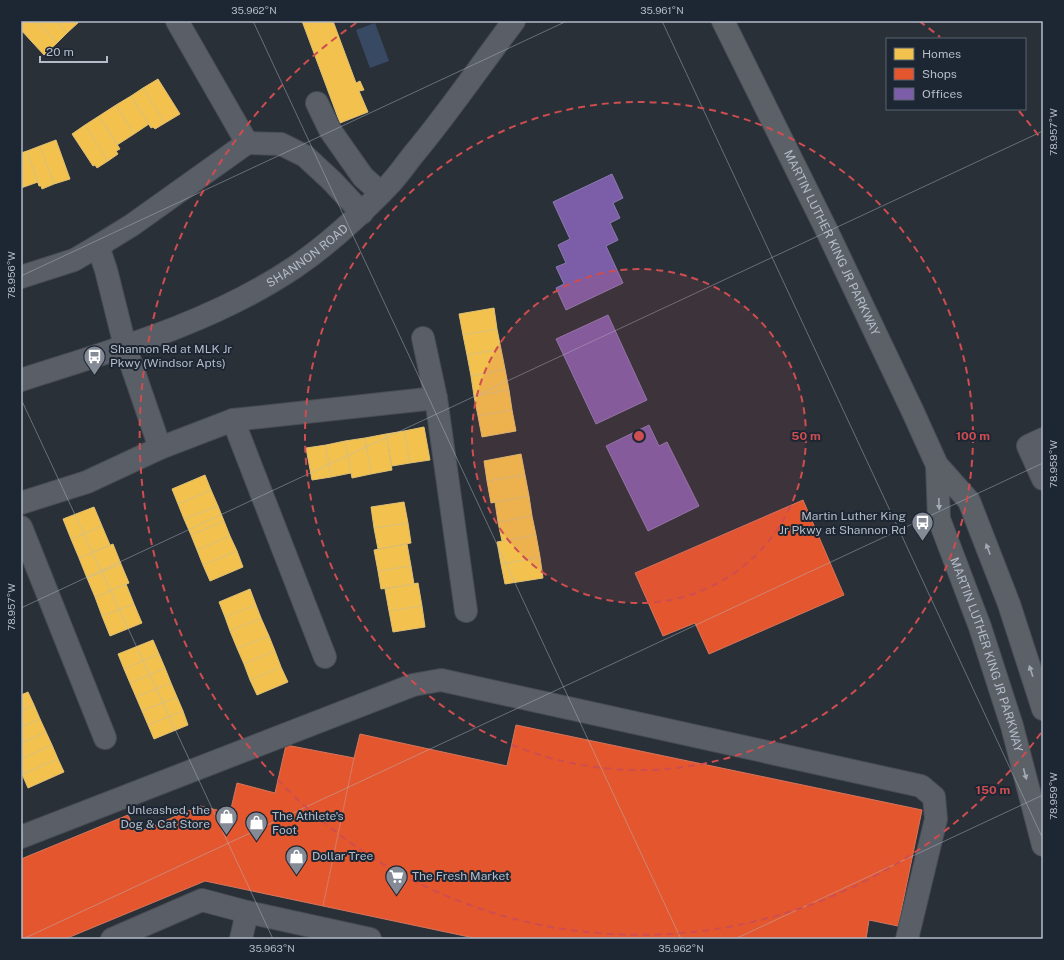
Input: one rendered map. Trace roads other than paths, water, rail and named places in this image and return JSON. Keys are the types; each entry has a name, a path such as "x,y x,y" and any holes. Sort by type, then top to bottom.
{"main road":[{"name":"MARTIN LUTHER KING JR PARKWAY","path":"723,21 827,231 937,465 969,501 1009,604 1043,709"},
{"name":"MARTIN LUTHER KING JR PARKWAY","path":"937,465 939,519 980,627 1012,726 1043,845"}],"street":[{"path":"177,21 247,143"},
{"name":"SHANNON ROAD","path":"21,380 170,330 220,309 258,289 294,267 334,237 381,194 429,135 514,21"},
{"path":"317,103 330,130 363,177 381,194"},
{"path":"21,277 74,260 98,246 132,225 247,143 281,144 305,156 332,181 362,213"},
{"path":"98,246 106,270 125,346 160,448"},
{"path":"423,338 436,398 466,611"},
{"path":"21,503 87,482 160,448 233,420 436,398"},
{"path":"233,420 325,657"},
{"path":"1043,439 1028,446 1043,479"},
{"path":"21,527 105,738"},
{"path":"21,837 412,685 441,680 921,786 934,797 936,819 907,939"},
{"path":"112,939 202,900 247,912 370,939"},
{"path":"241,939 247,912"}],"water":[{"path":"375,23 389,61 370,68 356,30"}],"place":[{"name":"Shannon Rd at MLK Jr Pkwy (Windsor Apts)","path":"95,376"},
{"name":"Martin Luther King Jr Pkwy at Shannon Rd","path":"922,542"},
{"name":"Unleashed, the Dog & Cat Store","path":"226,836"},
{"name":"The Athlete's Foot","path":"257,842"},
{"name":"Dollar Tree","path":"297,876"},
{"name":"The Fresh Market","path":"397,896"}]}
